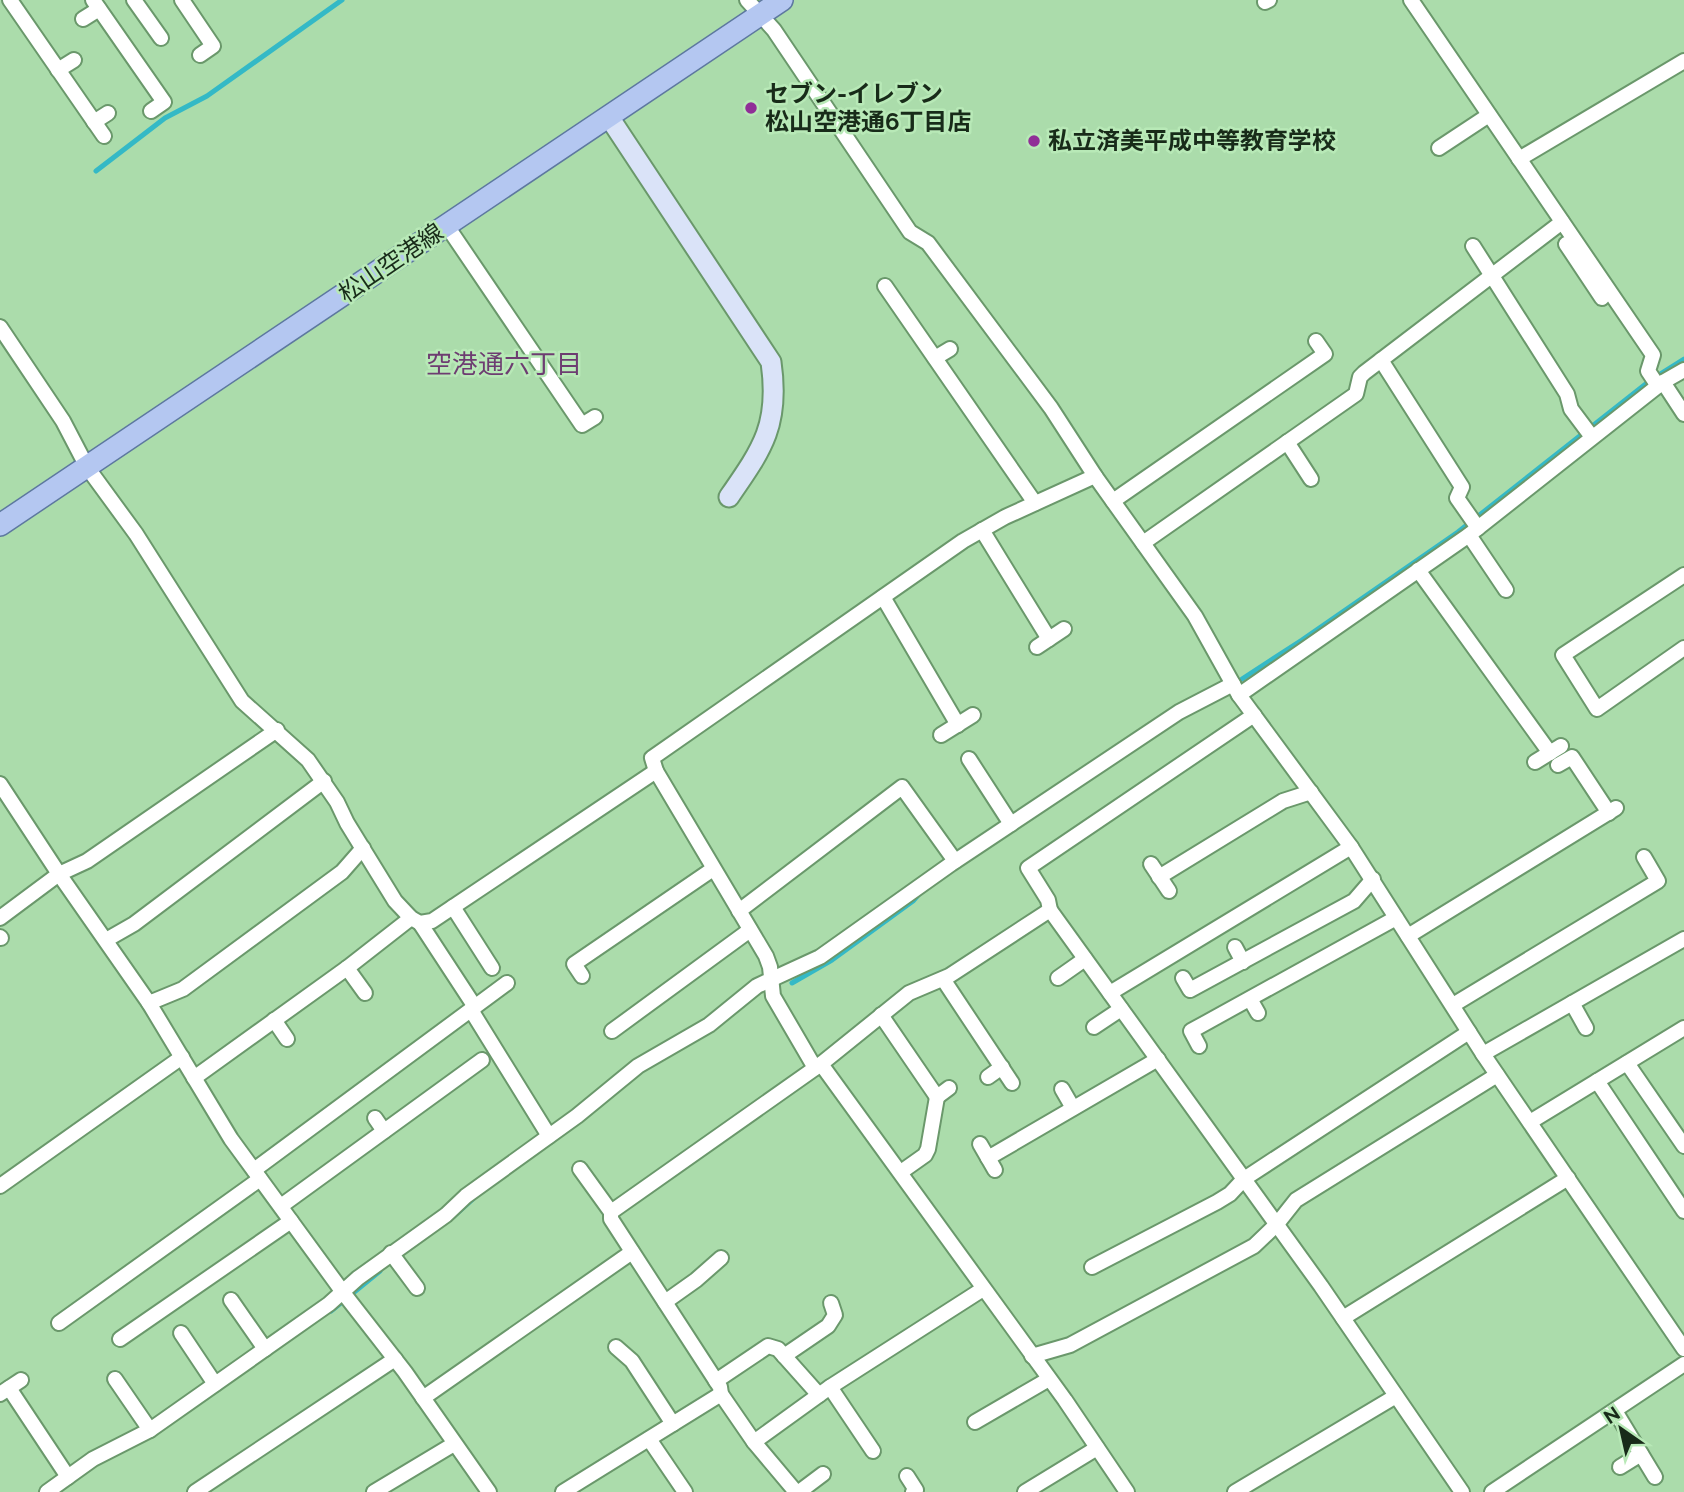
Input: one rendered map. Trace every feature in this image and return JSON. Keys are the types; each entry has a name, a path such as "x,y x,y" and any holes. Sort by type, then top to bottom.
{"main road":[{"name":"松山空港線","path":"0,525 609,117 753,8 782,0"}],"street":[{"path":"10,0 103,136"},
{"path":"134,0 160,38"},
{"path":"182,0 213,46 200,55"},
{"path":"1411,0 1519,159 1602,299"},
{"path":"83,19 96,4 164,102 151,111"},
{"path":"753,8 774,30 911,232 928,243 1044,398 1095,476 1195,617 1236,689 1352,847 1483,1054 1684,1349"},
{"path":"58,70 74,60"},
{"path":"1519,159 1684,61"},
{"path":"94,122 108,113"},
{"path":"1439,148 1489,115"},
{"path":"609,117 771,362 773,416 759,450 729,497"},
{"path":"1143,543 1356,394 1360,377 1559,225"},
{"path":"1559,225 1653,355 1648,371 1684,414"},
{"path":"447,226 582,425 595,417"},
{"path":"1473,246 1567,394 1571,410 1588,432"},
{"path":"885,286 1035,503"},
{"path":"898,304 911,294"},
{"path":"507,314 519,305"},
{"path":"0,327 63,421 87,467 136,534 242,701 309,760 324,781 395,901 416,921 473,1008 549,1136"},
{"path":"1113,501 1325,354 1316,341"},
{"path":"936,358 950,349"},
{"path":"1381,360 1462,487 1457,498 1506,590"},
{"path":"47,1492 93,1459 150,1430 346,1296 391,1253 446,1215 466,1196 549,1136 638,1066 709,1025 741,998 771,979 820,957 955,861 1179,712 1236,689 1418,570 1588,432 1684,370"},
{"path":"535,385 548,376"},
{"path":"987,433 1000,424"},
{"path":"1287,442 1311,479"},
{"path":"1095,476 982,530 652,758 656,771 770,967 773,996 818,1066 901,1172 1127,1492"},
{"path":"982,530 1043,643 1064,629"},
{"path":"1418,570 1556,755"},
{"path":"1684,575 1563,655 1597,709 1684,648"},
{"path":"883,597 958,725"},
{"path":"1479,655 1492,645"},
{"path":"942,735 973,715"},
{"path":"1254,715 1028,868 1048,900 1050,910 1343,1318 1462,1492"},
{"path":"0,918 59,874 134,836 206,787 277,730"},
{"path":"1408,936 1612,811 1572,757 1556,755 1535,762"},
{"path":"969,760 1011,824"},
{"path":"194,1078 416,921 432,921 656,771"},
{"path":"106,940 134,924 324,781"},
{"path":"0,784 149,1003 231,1139 395,1359 489,1492"},
{"path":"739,911 902,787 955,861"},
{"path":"1169,891 1155,871 1283,801 1311,792"},
{"path":"1240,808 1249,821"},
{"path":"1110,993 1352,847"},
{"path":"149,1003 183,989 342,872 363,848"},
{"path":"1453,1005 1658,881 1644,857"},
{"path":"582,976 574,964 713,869"},
{"path":"1183,978 1190,990 1354,901 1373,879"},
{"path":"453,906 492,968"},
{"path":"629,907 638,920"},
{"path":"1307,908 1316,922"},
{"path":"611,1212 818,1066 909,993 943,979 1050,910"},
{"path":"1199,1046 1191,1031 1396,918"},
{"path":"612,1031 750,930"},
{"path":"1483,1054 1684,939"},
{"path":"1235,947 1243,962"},
{"path":"1058,978 1085,959"},
{"path":"1316,962 1324,976"},
{"path":"346,968 365,993"},
{"path":"943,979 1012,1083"},
{"path":"59,1323 77,1319 257,1174 507,983"},
{"path":"1250,999 1258,1013"},
{"path":"1572,1003 1587,1028"},
{"path":"1094,1027 1121,1009"},
{"path":"881,1015 944,1092 928,1149 901,1172"},
{"path":"275,1020 287,1039"},
{"path":"1530,1122 1684,1028"},
{"path":"1092,1267 1171,1218 1230,1194 1244,1179 1469,1032"},
{"path":"281,1206 477,1065 462,1056"},
{"path":"0,1186 88,1132 182,1057"},
{"path":"980,1144 992,1164 1073,1108 1157,1059"},
{"path":"1627,1063 1684,1146"},
{"path":"988,1077 1002,1067"},
{"path":"1032,1356 1070,1345 1254,1246 1296,1200 1353,1165 1431,1125 1497,1074"},
{"path":"1597,1081 1684,1211"},
{"path":"1062,1089 1073,1108"},
{"path":"375,1118 384,1131"},
{"path":"1353,1165 1361,1178"},
{"path":"580,1169 611,1212 611,1219 754,1442 797,1492 823,1474"},
{"path":"1343,1318 1568,1178"},
{"path":"122,1319 125,1336 173,1294 248,1251 291,1221"},
{"path":"238,1238 248,1251"},
{"path":"1100,1244 1107,1258"},
{"path":"423,1398 632,1252"},
{"path":"157,1253 166,1266"},
{"path":"391,1253 417,1288"},
{"path":"665,1302 721,1258"},
{"path":"754,1442 825,1391 984,1289"},
{"path":"231,1300 265,1349"},
{"path":"784,1356 828,1326 835,1315 831,1303"},
{"path":"181,1333 215,1384"},
{"path":"563,1492 673,1424 768,1346 778,1349 825,1391 873,1451"},
{"path":"615,1347 632,1361 673,1424"},
{"path":"195,1492 395,1359"},
{"path":"1492,1492 1684,1364"},
{"path":"115,1379 150,1430"},
{"path":"975,1422 1049,1379"},
{"path":"10,1388 68,1477"},
{"path":"1235,1492 1396,1396"},
{"path":"1615,1410 1655,1477"},
{"path":"649,1439 685,1492"},
{"path":"374,1492 454,1444"},
{"path":"1025,1492 1097,1448"},
{"path":"1620,1467 1641,1454"},
{"path":"907,1476 916,1490 913,1492"}],"waterway":[{"path":"96,171 165,118 207,96 342,0"},
{"path":"1657,376 1684,359"},
{"path":"1242,679 1458,532 1647,383"},
{"path":"792,983 832,960 919,894"},
{"path":"453,1217 474,1198"},
{"path":"331,1311 380,1271"}],"place":[{"name":"セブン-イレブン 松山空港通6丁目店","path":"751,108"},
{"name":"私立済美平成中等教育学校","path":"1034,141"}],"district":[{"name":"空港通六丁目","path":"504,364"}]}
